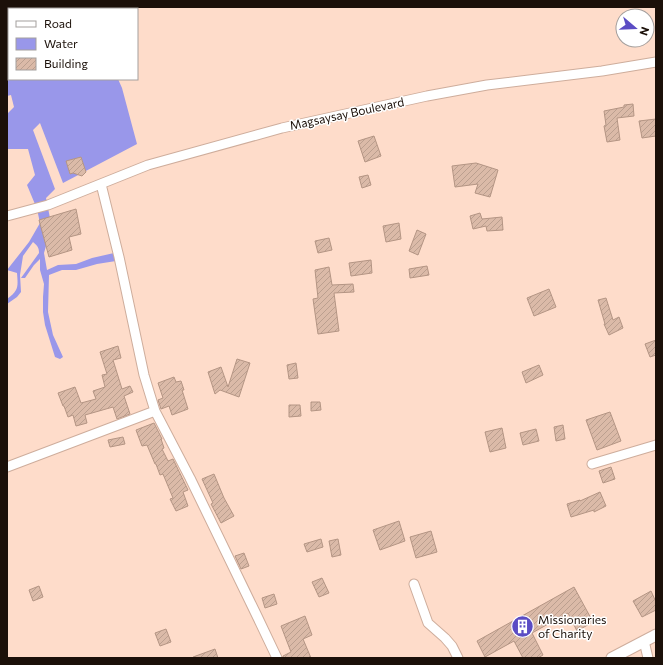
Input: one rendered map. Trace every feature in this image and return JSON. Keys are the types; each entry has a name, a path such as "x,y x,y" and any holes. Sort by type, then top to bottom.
{"street":[{"name":"Magsaysay Boulevard","path":"10,215 48,205 148,165 282,128 427,96 487,85 602,71 656,62"},
{"path":"101,184 119,258 144,376 155,411 190,478 276,658"},
{"path":"7,467 155,411"},
{"path":"592,464 656,445"},
{"path":"414,584 428,623 452,646 458,658"},
{"path":"612,658 656,634"},
{"path":"644,641 648,658"}],"water":[{"path":"7,7 90,7 8,8 8,78"},
{"path":"118,80 137,144 63,183 40,123 33,130 55,189 46,198 53,233 44,253 47,270 58,265 76,264 92,258 114,253 116,261 97,264 76,270 62,270 49,275 48,312 53,335 63,357 60,359 55,357 45,325 43,312 44,284 40,270 40,259 25,278 21,278 39,253 38,247 33,242 23,256 20,275 21,292 7,304 7,299 16,291 18,282 17,273 7,270 29,242 40,223 37,209 27,185 35,175 28,149 7,149 7,114 14,107 11,95 7,96 7,81"}],"building":[{"path":"633,104 634,116 617,118 620,140 607,142 604,126 606,125 604,111"},
{"path":"656,119 656,136 642,138 639,121"},
{"path":"374,136 381,156 365,162 358,141"},
{"path":"81,157 86,172 82,176 73,173 70,174 66,161"},
{"path":"476,163 498,170 490,197 475,193 478,184 455,187 452,166"},
{"path":"368,175 371,185 362,188 359,177"},
{"path":"76,209 81,234 69,237 72,250 49,257 39,220"},
{"path":"480,213 482,219 502,217 503,230 487,231 486,226 473,229 470,216"},
{"path":"399,223 401,239 386,242 383,226"},
{"path":"417,230 426,234 418,255 409,251"},
{"path":"329,238 332,250 318,253 315,241"},
{"path":"371,260 372,273 351,276 349,263"},
{"path":"427,266 429,275 410,278 409,269"},
{"path":"329,267 332,285 353,284 354,292 334,293 339,331 318,334 313,299 318,298 315,270"},
{"path":"549,289 556,307 534,316 527,298"},
{"path":"606,298 613,320 619,317 623,328 609,335 604,324 598,300"},
{"path":"656,340 656,355 650,357 645,344"},
{"path":"118,346 121,358 113,360 122,389 130,386 133,392 124,396 130,414 117,419 113,407 85,415 87,423 76,426 73,415 68,417 58,393 75,387 81,403 96,399 93,391 105,387 102,375 107,374 100,352"},
{"path":"237,359 250,363 239,397 220,390 215,394 208,372 221,367 228,387"},
{"path":"296,363 298,378 289,379 287,365"},
{"path":"539,365 543,375 526,383 522,372"},
{"path":"174,377 176,382 181,381 184,390 182,390 188,409 172,415 169,406 161,409 158,400 163,398 158,383"},
{"path":"311,402 320,402 321,410 311,411"},
{"path":"289,405 300,405 301,416 289,417"},
{"path":"610,412 621,441 597,450 586,420"},
{"path":"154,423 162,439 164,448 162,449 168,461 173,459 188,490 183,492 188,506 176,511 170,499 173,498 163,474 160,475 147,445 142,446 136,430"},
{"path":"563,425 565,439 556,441 554,427"},
{"path":"502,428 506,448 490,452 485,432"},
{"path":"536,429 539,441 523,445 520,433"},
{"path":"123,437 125,444 110,447 108,440"},
{"path":"611,467 615,479 603,483 599,471"},
{"path":"214,474 224,498 234,516 221,523 211,504 213,503 202,479"},
{"path":"600,492 606,506 594,512 594,510 571,517 567,504 580,501"},
{"path":"399,521 405,541 380,550 373,530"},
{"path":"431,531 437,552 416,558 410,537"},
{"path":"321,539 323,547 307,552 304,544"},
{"path":"338,539 341,555 332,557 329,541"},
{"path":"244,553 249,566 241,569 235,556"},
{"path":"322,578 329,593 319,597 312,582"},
{"path":"39,586 43,597 33,601 29,590"},
{"name":"Missionaries of Charity","path":"574,587 593,622 577,631 568,613 532,633 543,655 538,658 523,658 514,641 485,657 477,641"},
{"path":"651,591 656,602 656,610 642,617 633,601"},
{"path":"274,594 277,604 265,608 262,598"},
{"path":"305,616 312,635 303,639 311,658 283,658 283,656 291,652 281,626"},
{"path":"166,629 171,642 160,646 155,633"},
{"path":"215,649 218,658 193,658 193,657"}],"place":[{"name":"Missionaries of Charity","path":"523,627"}]}
